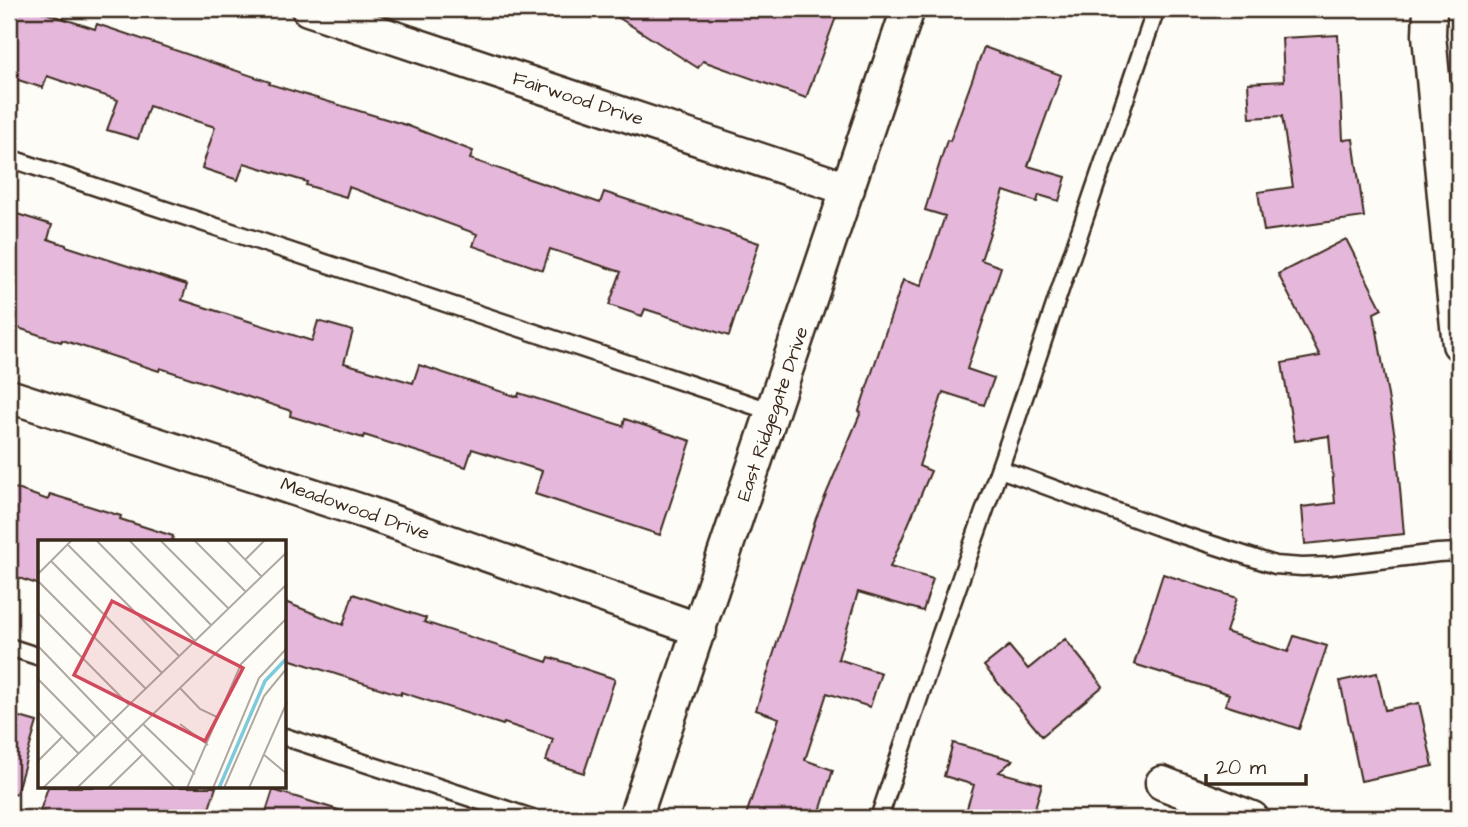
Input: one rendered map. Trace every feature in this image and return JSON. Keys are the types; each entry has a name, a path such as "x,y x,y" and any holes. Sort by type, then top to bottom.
{"street":[{"name":"Fairwood Drive","path":"308,9 848,189"},
{"name":"East Ridgegate Drive","path":"635,818 908,9"},
{"path":"1430,9 1429,34 1459,344"},
{"name":"Meadowood Drive","path":"9,396 371,514 700,629"},
{"path":"1162,783 1252,818"}],"lane":[{"path":"879,818 1156,9"},
{"path":"9,158 773,412"},
{"path":"1000,469 1164,529 1275,565 1330,566 1459,552"},
{"path":"9,647 38,656"},
{"path":"287,738 532,818"}],"building":[{"path":"9,9 33,9 95,29 97,24 270,82 269,84 406,125 473,151 470,159 600,203 604,192 759,243 729,336 645,309 642,316 609,305 621,272 550,249 543,270 473,246 477,234 349,187 346,197 244,163 238,180 202,168 215,127 149,106 138,139 107,130 118,100 47,76 43,88 9,77"},
{"path":"605,9 839,9 806,98 703,61 698,68"},
{"path":"1338,35 1343,140 1353,139 1364,217 1264,231 1258,192 1293,187 1282,116 1250,118 1248,83 1284,81 1282,38"},
{"path":"984,47 1061,75 1028,166 1066,177 1059,201 1039,195 1037,202 1004,191 981,260 1001,267 967,369 994,378 984,405 943,392 919,466 931,471 890,567 933,579 923,611 858,592 838,659 881,673 870,707 827,693 805,760 833,770 818,818 745,818 779,718 756,710 816,518 861,412 859,411 903,280 921,286 945,216 925,210 947,140 950,141"},
{"path":"17,214 52,225 48,239 187,285 182,300 312,341 318,321 353,331 344,363 413,383 419,365 518,397 519,393 623,426 625,419 691,441 660,535 535,494 542,471 472,449 466,467 364,435 363,438 290,416 291,411 160,368 159,371 9,325 9,239"},
{"path":"1346,239 1382,309 1374,313 1396,443 1404,534 1305,544 1302,507 1335,503 1329,436 1295,441 1282,363 1320,356 1278,274"},
{"path":"9,486 48,500 50,494 121,516 120,519 173,536 172,540 38,540 38,584 9,575"},
{"path":"1163,574 1237,598 1226,632 1288,652 1294,636 1327,646 1299,729 1225,705 1229,694 1134,664"},
{"path":"353,594 426,618 424,622 547,662 549,657 615,679 584,773 546,761 553,739 287,659 287,603 343,625"},
{"path":"1065,639 1103,686 1042,736 984,666 1009,646 1028,669"},
{"path":"1377,673 1385,710 1419,703 1433,766 1361,781 1340,681"},
{"path":"9,714 37,722 16,794 9,793"},
{"path":"953,743 1013,760 999,772 1042,784 1032,818 964,818 974,785 944,776"},
{"path":"48,788 216,788 206,818 63,818 40,811"},
{"path":"273,790 345,812 344,818 264,818"}]}
